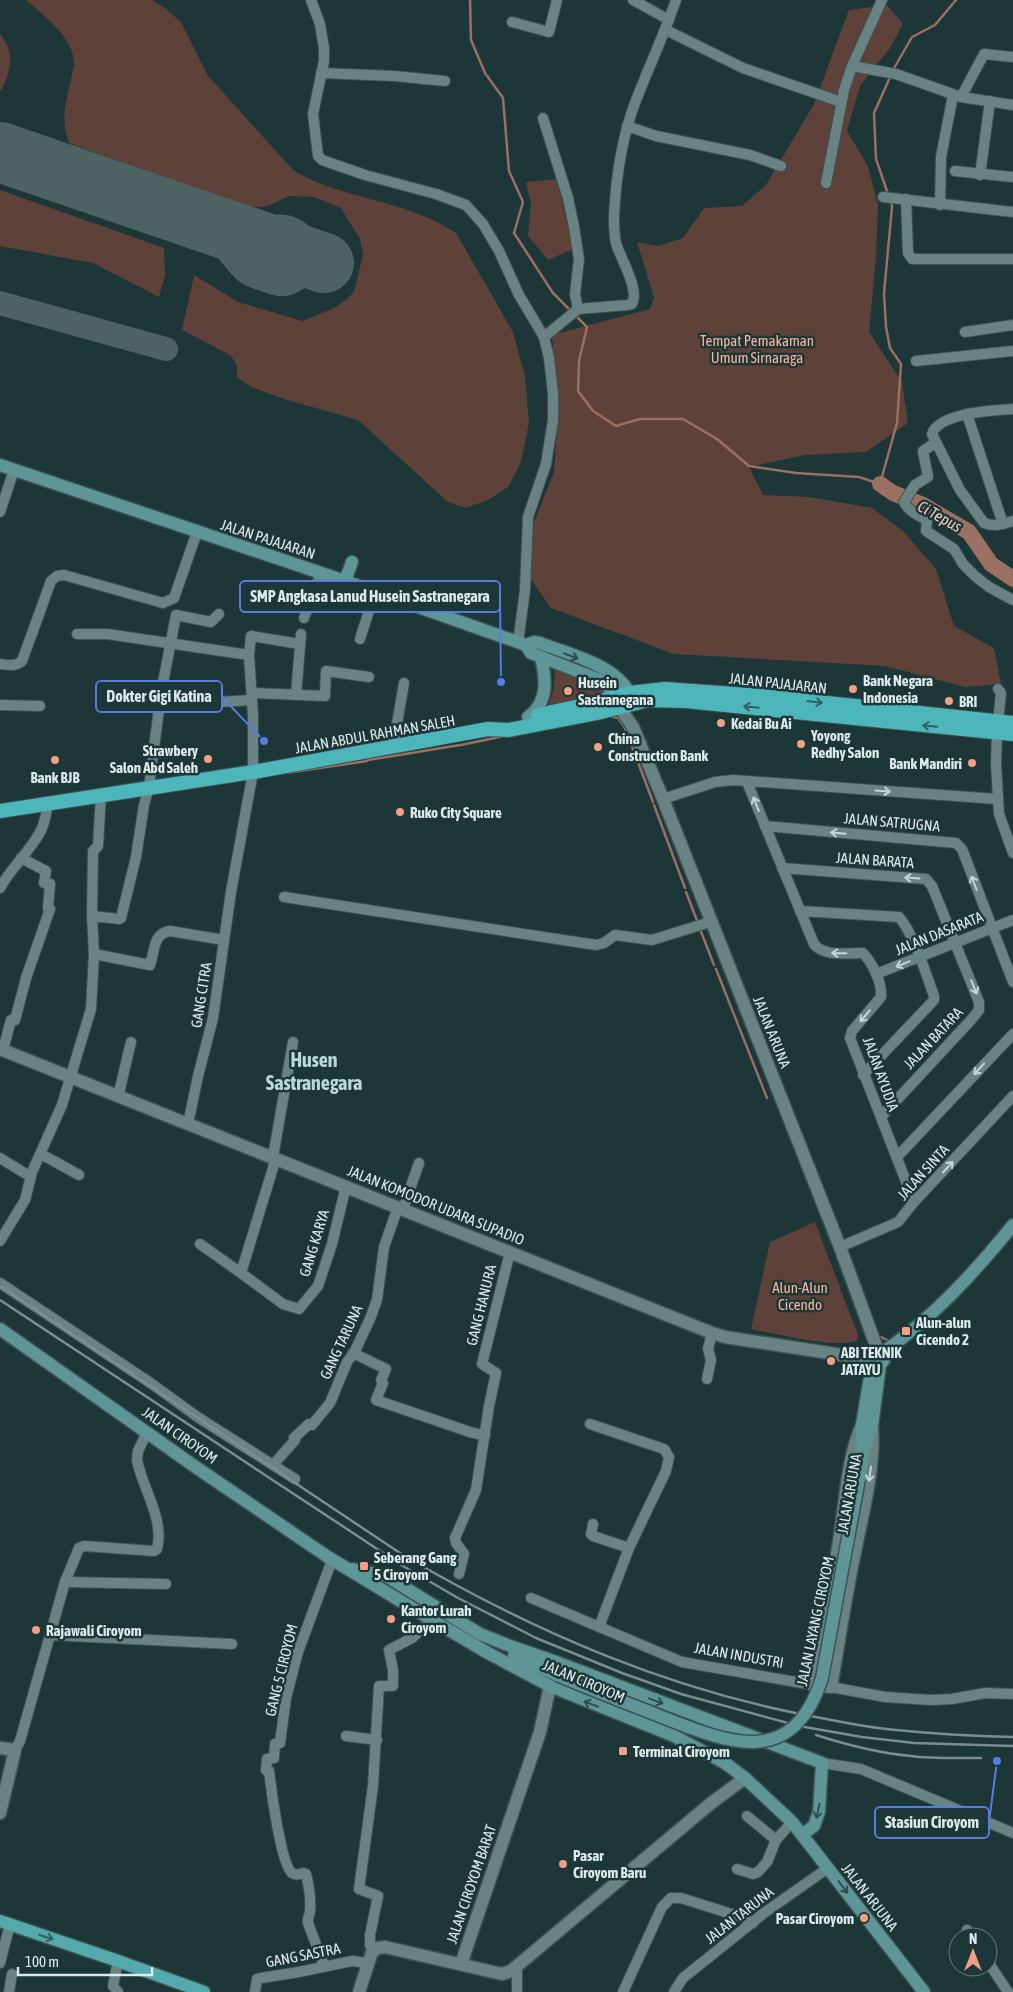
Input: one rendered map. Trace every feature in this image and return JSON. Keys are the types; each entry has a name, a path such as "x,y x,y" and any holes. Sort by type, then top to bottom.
{"highway":[{"name":"JALAN PAJAJARAN","path":"625,701 665,689 762,696 998,727 1013,734"},
{"name":"JALAN ABDUL RAHMAN SALEH","path":"0,810 253,772 488,729 507,721 528,716 625,701"},
{"name":"JALAN ABDUL RAHMAN SALEH","path":"488,729 509,730 625,701"},
{"name":"JALAN PAJAJARAN","path":"998,727 1013,723"}],"main road":[{"name":"JALAN PAJAJARAN","path":"0,465 321,573 522,644 531,652 541,657 600,680 625,701"},
{"path":"345,582 352,562"},
{"name":"JALAN PAJAJARAN","path":"522,644 540,643 604,668 617,677 625,701"},
{"path":"528,716 540,706 543,698 544,673 541,657"},
{"path":"876,1358 925,1321 978,1268 1013,1225"},
{"name":"JALAN CIROYOM","path":"0,1329 338,1563 432,1620 477,1639 510,1646 559,1663 822,1763"},
{"name":"JALAN ARJUNA","path":"867,1425 876,1358"},
{"name":"JALAN LAYANG CIROYOM","path":"477,1639 557,1675 692,1729 729,1740 756,1743 785,1733 806,1714 817,1693 822,1678 867,1425"},
{"name":"JALAN CIROYOM","path":"338,1563 386,1576 477,1639 488,1653 550,1686 682,1740 725,1763 745,1778 803,1834"},
{"path":"381,1589 377,1580 379,1577 386,1576"},
{"path":"803,1834 814,1826 819,1812 822,1763"},
{"name":"JALAN ARJUNA","path":"803,1834 924,1992"},
{"path":"5,1923 204,1992"}],"street":[{"path":"311,0 320,24 324,48 322,73 313,114 318,156 322,160 365,175 436,194 466,205 483,224 500,251 519,295 544,337 552,384 553,420 546,464 528,517 522,644"},
{"path":"512,22 549,32 557,0"},
{"path":"633,0 669,20"},
{"path":"544,337 573,313 632,304 635,300 633,286 616,242 614,231 618,172 635,104 666,30 676,0"},
{"path":"826,184 841,102 852,66 882,0"},
{"path":"666,30 743,68 841,102"},
{"path":"940,205 941,157 957,96 984,54 1013,57"},
{"path":"852,66 896,74 957,96 1013,105"},
{"path":"322,73 394,76 445,81"},
{"path":"980,175 990,102"},
{"path":"544,118 568,198 579,259 573,313"},
{"path":"628,126 656,136 750,155 781,166"},
{"path":"955,171 1013,177"},
{"path":"887,197 940,205 1013,212"},
{"path":"906,199 908,253 912,259 1013,258"},
{"path":"965,332 1013,325"},
{"path":"916,361 1013,351"},
{"path":"968,414 1008,523 990,525 984,523 960,490 932,434 935,428 968,414 1013,409"},
{"path":"935,443 923,451 928,477 915,485 907,497 912,511 927,520 926,531 954,549 963,564 975,576 989,587 1013,600"},
{"path":"0,512 14,470"},
{"path":"0,664 11,666 18,665 22,661 51,581 57,576 64,574 163,603 170,601 174,598 197,532"},
{"path":"304,618 321,573"},
{"path":"360,639 375,592"},
{"path":"92,916 121,918 136,857 144,805 149,787 161,693 176,615 211,622 219,614"},
{"path":"77,634 107,634 249,655 251,636 301,639 296,695"},
{"name":"GANG CITRA","path":"188,1124 213,1018 235,868 253,772 252,697 249,655"},
{"path":"161,693 218,702 252,697 325,696 326,671 369,677"},
{"path":"393,747 404,683"},
{"path":"998,689 1001,694 998,727 997,799 999,814 1013,853"},
{"name":"JALAN ARUNA","path":"625,701 632,727 663,800 707,922 840,1247 876,1358"},
{"path":"0,705 40,706"},
{"path":"663,800 715,782 733,780 997,799"},
{"name":"JALAN AYUDIA","path":"747,782 814,944 818,949 829,952 863,953 876,974 882,990 881,997 852,1031 850,1038 914,1202"},
{"path":"0,1241 25,1200 31,1177 62,1105 91,1009 94,954 92,916 94,851 98,846 101,795"},
{"path":"0,888 40,833 46,819 48,804"},
{"name":"JALAN SATRUGNA","path":"765,826 956,843 962,849 1013,982"},
{"path":"2,1050 12,1020 15,1020 26,978 50,909 48,908 50,884 44,882 46,871 21,858"},
{"name":"JALAN BARATA","path":"782,868 926,879 932,886 956,942"},
{"path":"284,897 596,945 604,943 615,934 652,940 707,922"},
{"path":"800,911 899,917 905,924 934,996 934,1000 863,1075"},
{"name":"JALAN DASARATA","path":"876,974 1013,920"},
{"path":"94,954 150,964 155,942 164,932 170,930 224,940"},
{"name":"JALAN BATARA","path":"881,1117 979,1010 979,1002 956,942"},
{"path":"897,1157 1013,1034"},
{"path":"118,1097 131,1042"},
{"path":"200,1244 242,1273 274,1158 293,1042"},
{"name":"JALAN KOMODOR UDARA SUPADIO","path":"2,1050 712,1332 725,1336 876,1358"},
{"name":"JALAN SINTA","path":"840,1247 898,1222 914,1202 1013,1096"},
{"path":"42,1154 79,1175"},
{"path":"0,1158 31,1177"},
{"name":"GANG TARUNA","path":"273,1465 295,1440 294,1438 298,1433 309,1424 312,1425 324,1413 347,1362 366,1330 377,1300 384,1247 419,1163"},
{"name":"GANG KARYA","path":"242,1273 283,1304 299,1309 318,1286 332,1244 346,1186"},
{"name":"GANG HANURA","path":"485,1436 496,1373 482,1364 510,1252"},
{"path":"0,1283 199,1418 295,1479"},
{"path":"707,1379 711,1360 708,1349 712,1332"},
{"path":"353,1353 386,1370 381,1380 383,1383 376,1400 485,1436 476,1490 455,1538 456,1543 464,1554 459,1574"},
{"path":"590,1424 664,1449 668,1453 666,1471 629,1548 599,1627"},
{"name":"JALAN ARJUNA","path":"813,1685 840,1540 843,1504 854,1444 867,1425"},
{"name":"JALAN ARJUNA","path":"831,1688 874,1449 867,1425"},
{"path":"0,1813 15,1750 20,1741 64,1582 79,1548 84,1546 154,1551 157,1549 156,1519 137,1460 138,1451 147,1432"},
{"path":"593,1524 591,1529 593,1536 629,1548"},
{"name":"GANG 5 CIROYOM","path":"324,1966 308,1923 310,1911 309,1887 306,1874 296,1875 288,1868 279,1834 269,1771 266,1770 266,1761 267,1759 274,1758 275,1744 280,1743 286,1698 298,1652 338,1563"},
{"path":"64,1582 166,1584"},
{"name":"JALAN INDUSTRI","path":"531,1598 672,1659 694,1665 885,1697 931,1700 952,1699 985,1693 1013,1694"},
{"path":"359,1992 374,1950 370,1945 370,1935 378,1896 359,1889 377,1740 379,1686 393,1686 393,1670 388,1652 412,1638 432,1620"},
{"path":"50,1635 232,1644"},
{"name":"JALAN CIROYOM BARAT","path":"374,1950 384,1948 461,1964 540,1732 550,1686"},
{"path":"346,1736 377,1740"},
{"path":"0,1748 15,1750"},
{"path":"822,1763 861,1769 1013,1833"},
{"path":"461,1964 502,1974 511,1971 710,1804 745,1778"},
{"path":"747,1816 776,1840"},
{"path":"737,1869 754,1874 758,1872 767,1862 776,1840 792,1822"},
{"name":"JALAN TARUNA","path":"674,1992 683,1978 753,1923 828,1868"},
{"path":"623,1992 659,1913 668,1900 675,1897 681,1898 741,1917 753,1923"},
{"path":"0,1963 5,1923"},
{"path":"118,1961 113,1986 118,1992"},
{"name":"GANG SASTRA","path":"255,1992 257,1979 352,1961 368,1963"},
{"path":"517,1966 518,1992"},
{"path":"8,1992 12,1974"},
{"path":"998,1977 1008,1992"},
{"path":"681,1981 686,1992"}],"green space":[{"path":"26,0 152,0 181,22 208,76 294,171 313,181 417,213 456,233 513,332 525,376 529,423 521,462 508,487 488,500 466,508 448,502 358,420 284,399 251,387 237,377 237,365 230,355 182,330 194,275 238,302 302,321 334,308 354,292 363,255 360,239 341,208 314,197 289,196 268,206 250,208 69,143 64,118 74,67 72,53 63,35"},
{"name":"Tempat Pemakaman Umum Sirnaraga","path":"887,5 903,24 890,48 860,86 847,131 868,166 878,205 876,256 869,332 902,382 908,423 866,452 805,455 749,467 763,495 809,497 872,508 903,531 936,569 954,626 994,648 1001,684 965,687 885,666 674,654 551,608 530,578 529,535 554,472 558,414 552,335 650,309 654,297 637,242 658,246 683,238 704,208 742,206 766,185 814,104 849,10"},
{"path":"0,34 8,48 10,63 7,77 0,92"},
{"path":"557,179 573,249 548,260 528,236 531,204 526,182"},
{"path":"0,190 164,248 165,275 159,297 93,263 0,246"},
{"path":"553,665 599,683 605,690 604,693 547,709 554,687"},
{"name":"Alun-Alun Cicendo","path":"815,1222 858,1335 857,1340 849,1343 822,1342 751,1329 770,1242"}],"waterway":[{"path":"470,0 471,40 485,73 503,98 509,171 523,202 514,233 553,293 571,311"},
{"path":"893,70 912,37 935,25 956,0"},
{"path":"888,194 876,159 874,113 891,75"},
{"path":"575,315 587,327 579,361 578,391 593,411 616,426 640,419 683,419 717,439 749,466 796,473 859,477 880,484 897,423 901,364 890,348 886,327 884,293 891,201"},
{"name":"Ci Tepus","path":"880,484 893,493 923,505 969,532 991,564 1013,579"},
{"path":"610,716 618,718 625,728 653,802"},
{"path":"461,745 504,736"},
{"path":"393,756 460,745"},
{"path":"368,760 393,756"},
{"path":"286,773 367,761"},
{"path":"654,805 685,888"},
{"path":"686,892 698,923"},
{"path":"700,929 714,965"},
{"path":"716,969 767,1098"},
{"path":"881,1337 889,1341"}],"taxiway":[{"path":"200,220 242,232 254,232 280,227 292,229 304,241 306,250 304,268 299,276 284,284 252,276 238,264 207,223"},
{"path":"0,303 166,349"}],"runway":[{"path":"0,152 324,263"}],"railway":[{"path":"0,1286 406,1557 455,1585 555,1634 606,1656 658,1675 711,1692 765,1706 877,1728 940,1734 1013,1737"},
{"path":"0,1300 403,1566 458,1598 536,1638 622,1673 681,1694 799,1726 862,1737 914,1743 1013,1746"},
{"path":"816,1735 863,1748 899,1755 937,1758 981,1758"}],"place":[{"name":"SMP Angkasa Lanud Husein Sastranegara","path":"501,682"},
{"name":"Bank Negara Indonesia","path":"853,689"},
{"name":"Husein Sastranegana","path":"568,691"},
{"name":"BRI","path":"949,701"},
{"name":"Kedai Bu Ai","path":"721,723"},
{"name":"Dokter Gigi Katina","path":"264,741"},
{"name":"Yoyong Redhy Salon","path":"801,744"},
{"name":"China Construction Bank","path":"598,747"},
{"name":"Strawbery Salon Abd Saleh","path":"208,759"},
{"name":"Bank BJB","path":"55,760"},
{"name":"Bank Mandiri","path":"972,763"},
{"name":"Ruko City Square","path":"400,812"},
{"name":"Alun-alun Cicendo 2","path":"906,1331"},
{"name":"ABI TEKNIK JATAYU","path":"831,1361"},
{"name":"Seberang Gang 5 Ciroyom","path":"364,1566"},
{"name":"Kantor Lurah Ciroyom","path":"391,1619"},
{"name":"Rajawali Ciroyom","path":"36,1630"},
{"name":"Terminal Ciroyom","path":"623,1751"},
{"name":"Stasiun Ciroyom","path":"997,1761"},
{"name":"Pasar Ciroyom Baru","path":"563,1864"},
{"name":"Pasar Ciroyom","path":"864,1918"}],"district":[{"name":"Husen Sastranegara","path":"314,1070"}]}
